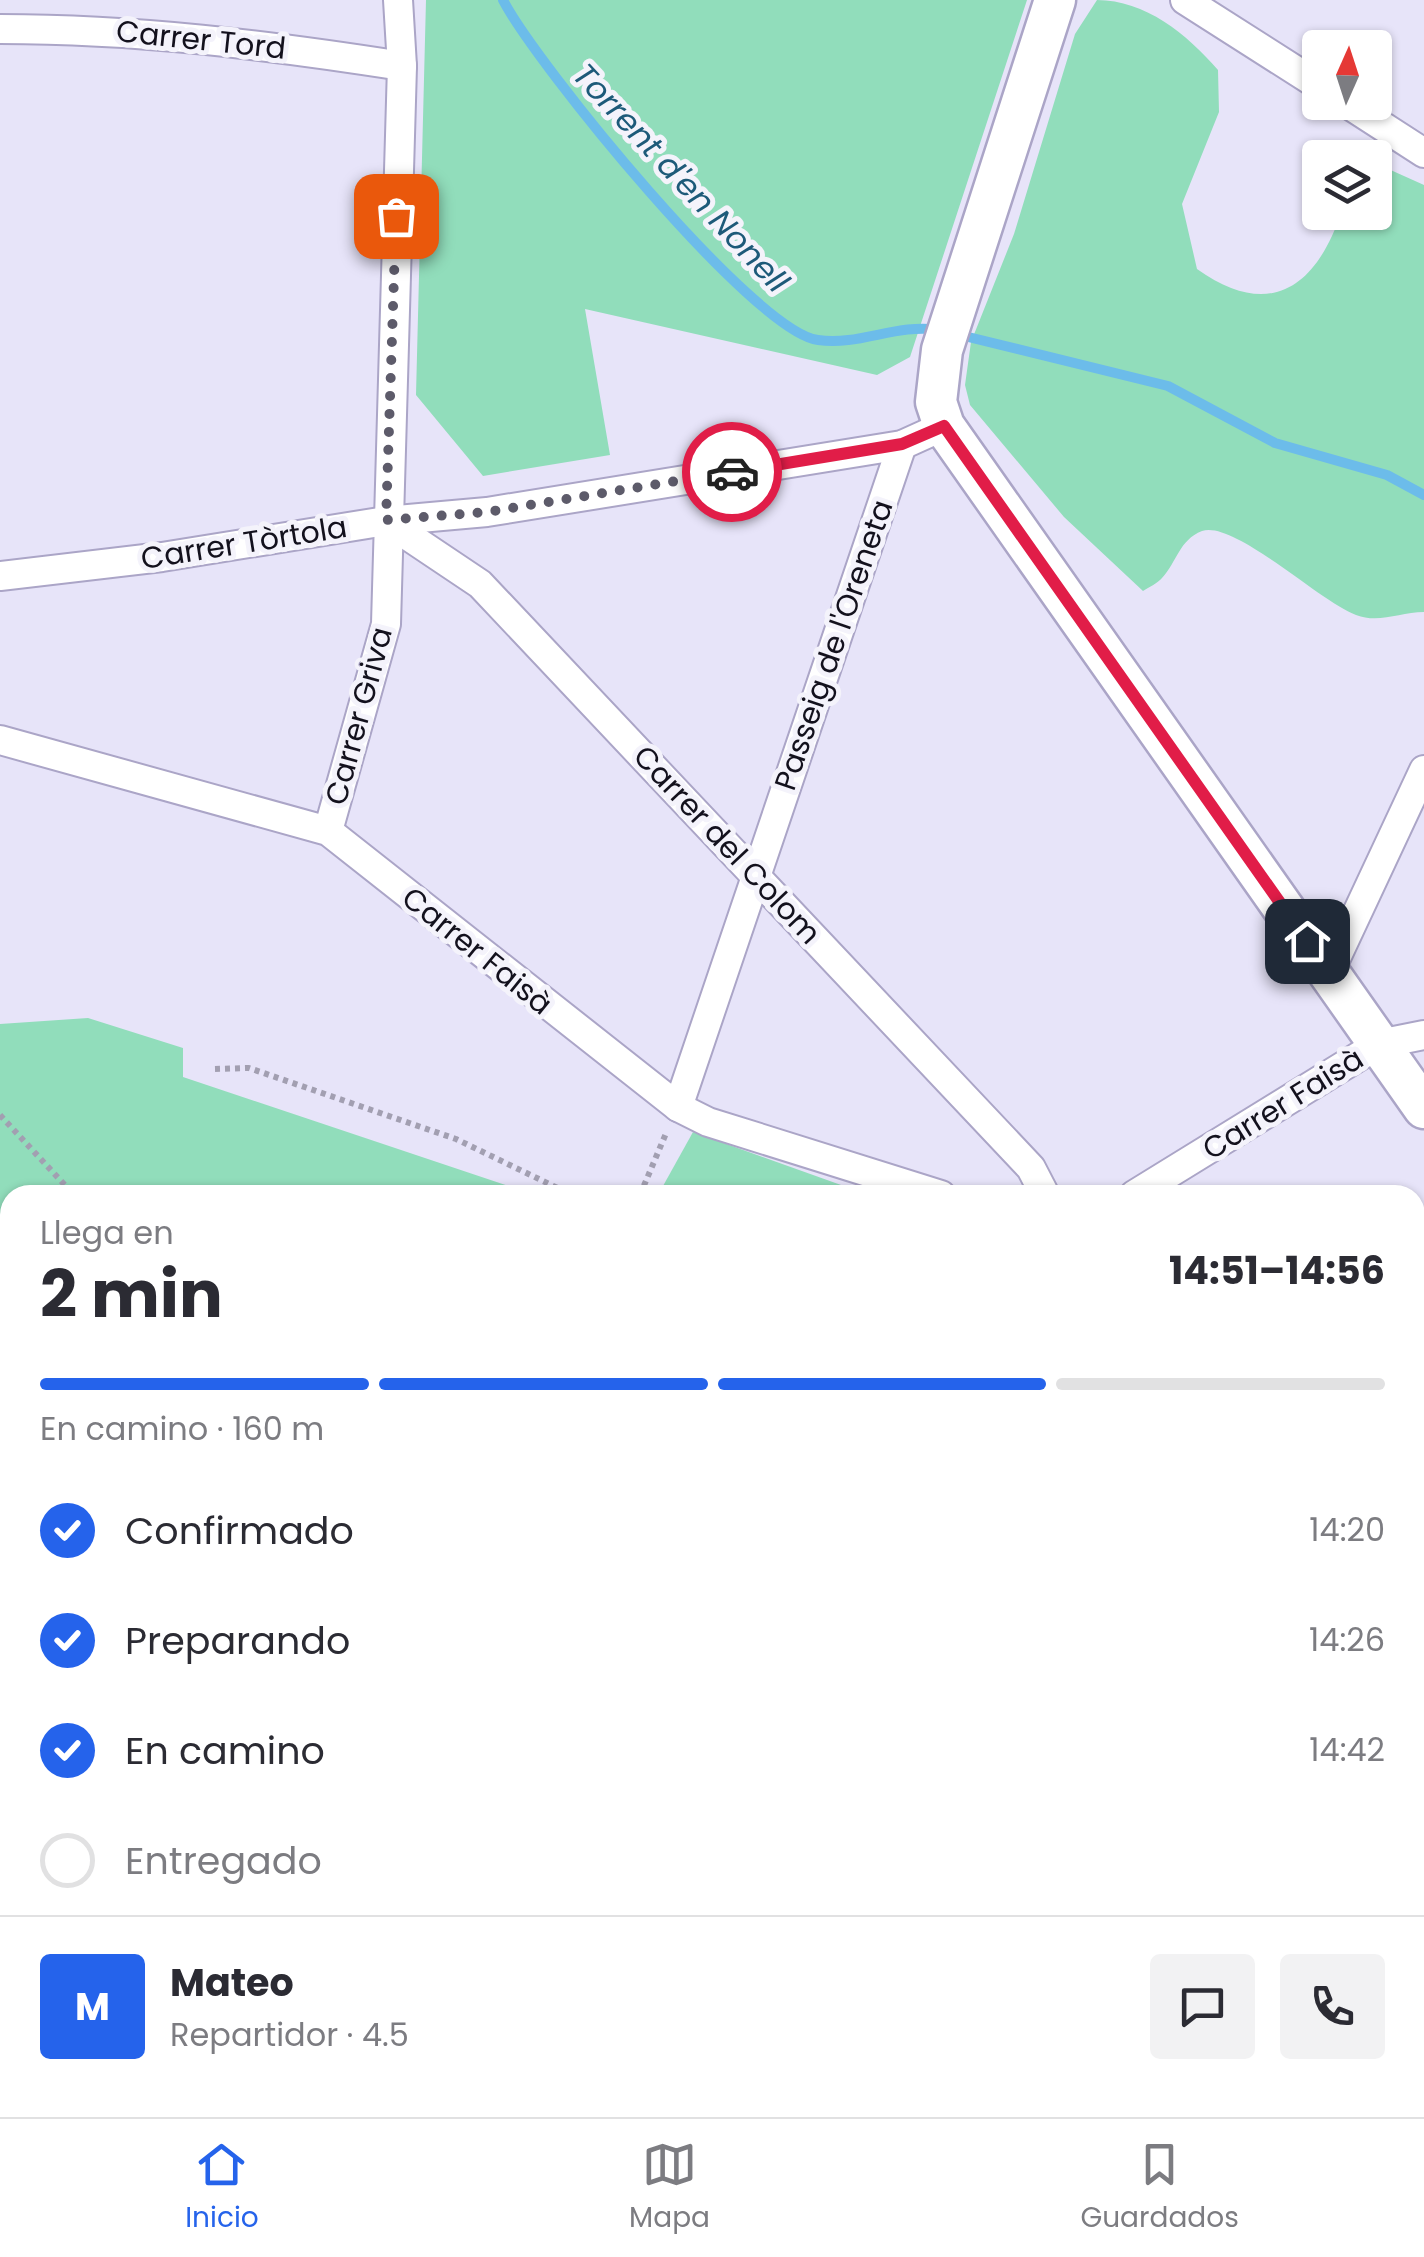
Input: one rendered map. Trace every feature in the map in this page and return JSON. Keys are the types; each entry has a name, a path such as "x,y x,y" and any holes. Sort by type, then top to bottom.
{"street":[{"name":"Carrer Griva","path":"328,831 386,624 402,66 398,0"},
{"path":"1056,0 946,336 936,402 944,426 1424,1108"},
{"path":"1185,0 1302,75"},
{"name":"Carrer Tord","path":"0,29 95,29 253,42 402,66"},
{"path":"1373,120 1424,153"},
{"path":"902,444 944,426"},
{"name":"Carrer Tòrtola","path":"0,576 162,558 386,520 487,512 902,444"},
{"name":"Passeig de l'Oreneta","path":"678,1107 902,444"},
{"name":"Carrer del Colom","path":"386,520 480,584 1031,1168 1040,1185"},
{"name":"Carrer Faisà","path":"0,740 328,831 678,1107 708,1122 908,1185"},
{"path":"1330,973 1424,770"},
{"path":"1379,1044 1424,1035"},
{"name":"Carrer Faisà","path":"1150,1185 1379,1044"}],"path":[{"path":"215,1069 249,1068 456,1139 551,1185"},
{"path":"644,1185 678,1107"},
{"path":"0,1115 65,1185"}],"green space":[{"path":"426,0 1027,0 910,357 877,375 585,309 610,455 483,476 416,395"},
{"path":"1097,0 1132,6 1179,32 1218,70 1219,112 1182,204 1197,269 1223,285 1247,293 1268,294 1287,288 1304,277 1318,260 1334,230 1392,230 1392,171 1424,185 1424,612 1381,618 1356,615 1255,549 1216,531 1194,535 1162,578 1143,591 1064,517 970,405 965,385 971,342 1014,234 1075,34"},
{"path":"88,1018 183,1048 183,1077 505,1185 0,1185 0,1024"},
{"path":"693,1132 841,1185 664,1185"}],"waterway":[{"name":"Torrent d'en Nonell","path":"503,0 557,79 649,191 746,292 787,326 818,340 834,341 908,329 939,330"},
{"name":"Torrent d'en Nonell","path":"956,334 1168,386 1275,443 1387,475 1424,495"}],"way so far":[{"path":"396,216 386,520 487,512 732,472"}],"route":[{"path":"732,472 902,444 944,426 1307,941"}]}
